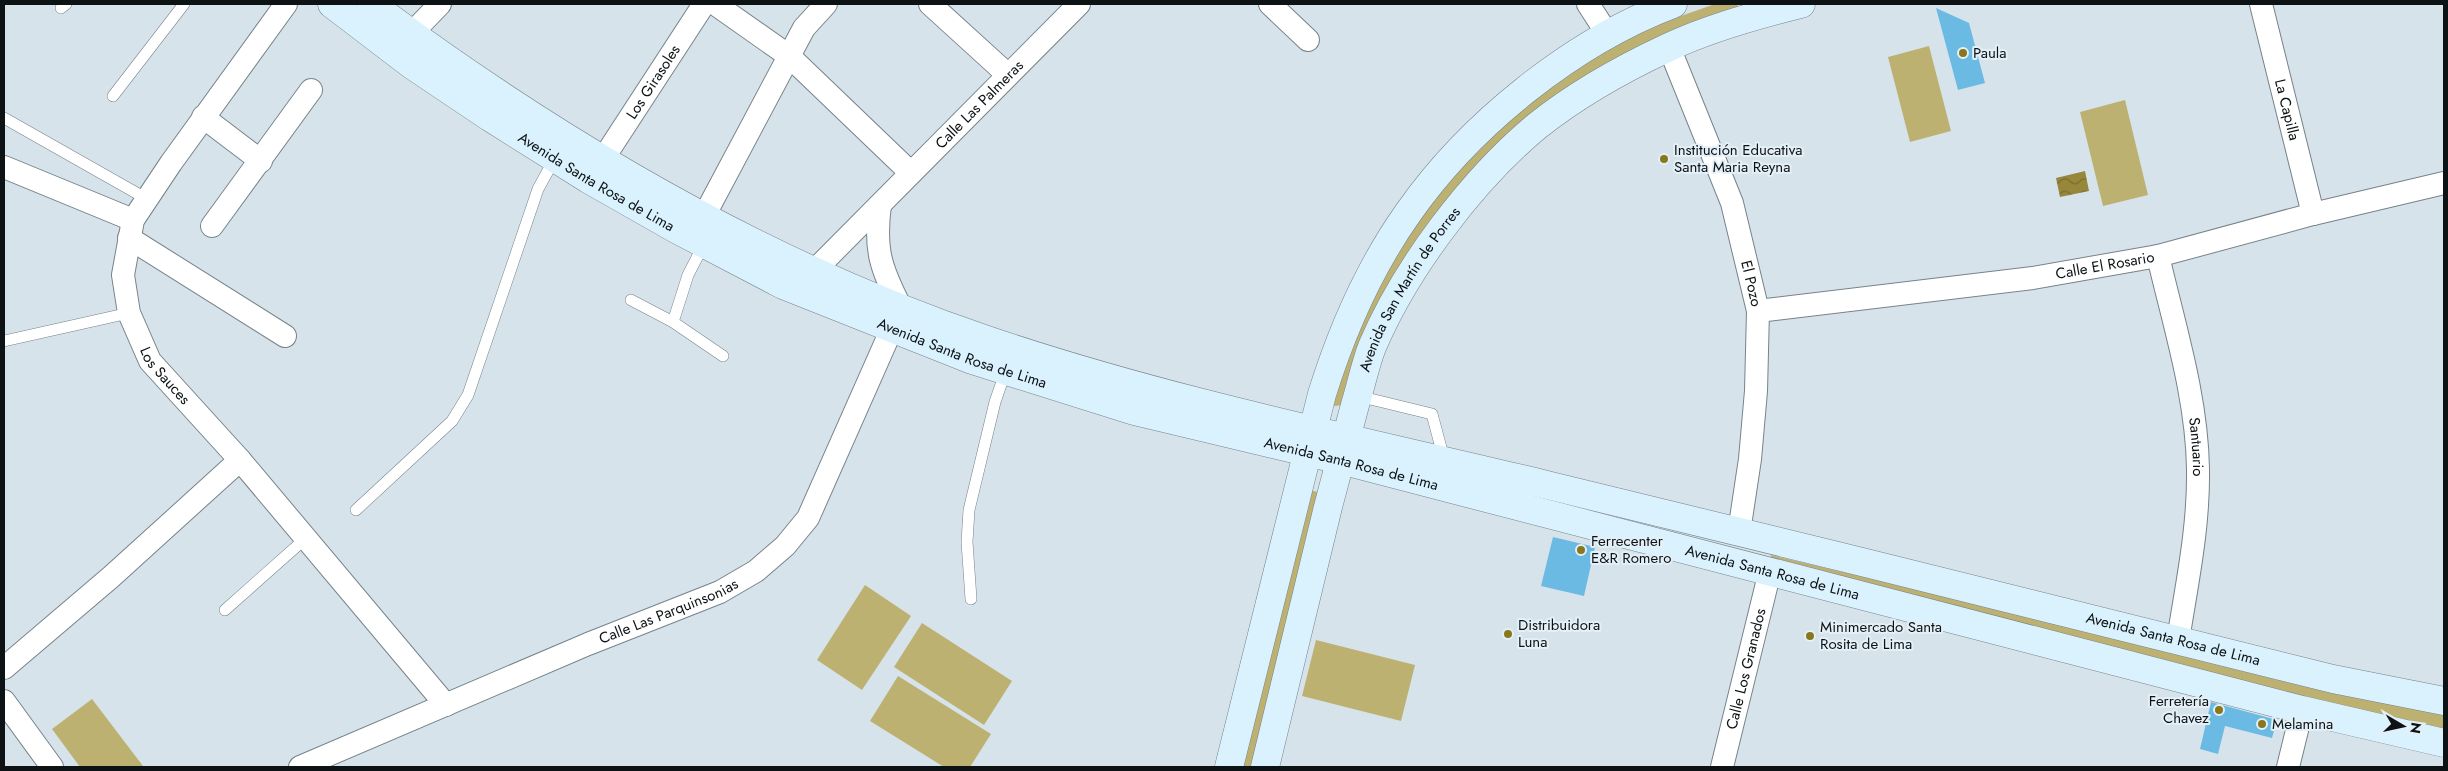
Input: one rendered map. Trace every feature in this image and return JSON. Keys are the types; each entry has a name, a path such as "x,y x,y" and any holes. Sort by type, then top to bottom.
{"main road":[{"name":"Avenida Santa Rosa de Lima","path":"332,4 412,65 555,158 704,230 813,272 897,319 1006,370 1134,411 1343,448 1770,571 2302,710 2444,743"},
{"name":"Avenida Santa Rosa de Lima","path":"371,4 411,34 523,110 603,159 783,284 897,319 980,338 1310,441"},
{"path":"1229,767 1310,441 1336,348 1358,299 1380,258 1408,212 1439,174 1511,100 1608,35 1637,18 1673,4"},
{"name":"Avenida San Martín de Porres","path":"1265,767 1343,448 1372,349 1393,303 1421,258 1466,199 1537,127 1626,68 1669,47 1759,9 1801,4"},
{"path":"1511,100 1537,127"},
{"path":"1439,174 1466,199"},
{"name":"Avenida Santa Rosa de Lima","path":"1343,448 1444,460 2333,679 2444,701"}],"street":[{"name":"Los Sauces","path":"286,4 203,117 147,199 131,229 123,274 128,313 150,361 240,460 446,706"},
{"path":"411,34 440,4"},
{"name":"Los Girasoles","path":"603,159 704,4"},
{"path":"715,4 789,56 911,173"},
{"path":"704,230 804,28 826,4"},
{"path":"930,4 1008,76"},
{"name":"Calle Las Palmeras","path":"813,272 1079,4"},
{"path":"1270,4 1308,40"},
{"path":"1588,4 1608,35"},
{"name":"La Capilla","path":"2261,4 2313,214"},
{"name":"El Pozo","path":"1669,47 1732,203 1758,310 1756,391 1750,459 1739,532"},
{"path":"212,226 311,90"},
{"path":"203,117 261,161"},
{"path":"4,167 131,229 285,336"},
{"name":"Calle El Rosario","path":"1758,310 2033,278 2158,256 2313,214 2444,183"},
{"path":"880,205 877,230 879,252 897,319"},
{"name":"Santuario","path":"2158,256 2193,417 2198,469 2196,527 2178,640"},
{"name":"Calle Las Parquinsonias","path":"300,767 326,763 446,706 588,644 720,592 756,571 785,546 808,518 897,319"},
{"path":"4,668 111,577 240,460"},
{"name":"Calle Los Granados","path":"1722,767 1770,571"},
{"path":"4,701 52,767"},
{"path":"2288,767 2302,710"}],"lane":[{"path":"113,96 184,4"},
{"path":"4,118 147,199"},
{"path":"356,510 452,422 468,395 538,189 555,158"},
{"path":"673,322 704,230"},
{"path":"631,300 673,322 723,356"},
{"path":"4,341 128,313"},
{"path":"971,598 967,542 969,510 995,402 1006,370"},
{"path":"1358,396 1432,414 1444,460"},
{"path":"225,610 306,538"}],"shaded area":[{"path":"1715,4 1737,4 1739,12 1697,27 1463,185 1343,405 1335,406 1324,401 1350,329 1443,181 1528,101 1596,53 1644,29"},
{"path":"1929,46 1951,131 1910,142 1888,57"},
{"path":"2125,100 2148,195 2103,206 2080,112"},
{"path":"1303,488 1321,493 1254,767 1237,767"},
{"path":"1771,555 2444,714 2444,729 2391,719 1770,563"},
{"path":"865,585 911,616 862,690 817,660"},
{"path":"922,623 1012,681 984,725 894,667"},
{"path":"1316,640 1415,665 1401,721 1302,696"},
{"path":"898,676 991,734 970,767 944,767 870,721"},
{"path":"92,699 143,766 80,767 52,729"}],"water":[{"path":"2085,171 2089,191 2060,197 2056,178"}],"building":[{"name":"Paula","path":"1936,8 1969,23 1985,83 1958,90"},
{"path":"1553,537 1595,547 1584,596 1541,586"},
{"path":"2211,702 2277,720 2272,738 2225,726 2218,754 2200,749"}],"place":[{"name":"Paula","path":"1963,53"},
{"name":"Institución Educativa Santa Maria Reyna","path":"1664,159"},
{"name":"Ferrecenter E&R Romero","path":"1581,550"},
{"name":"Distribuidora Luna","path":"1508,634"},
{"name":"Minimercado Santa Rosita de Lima","path":"1810,636"},
{"name":"Ferretería Chavez","path":"2219,710"},
{"name":"Melamina","path":"2262,724"}]}
